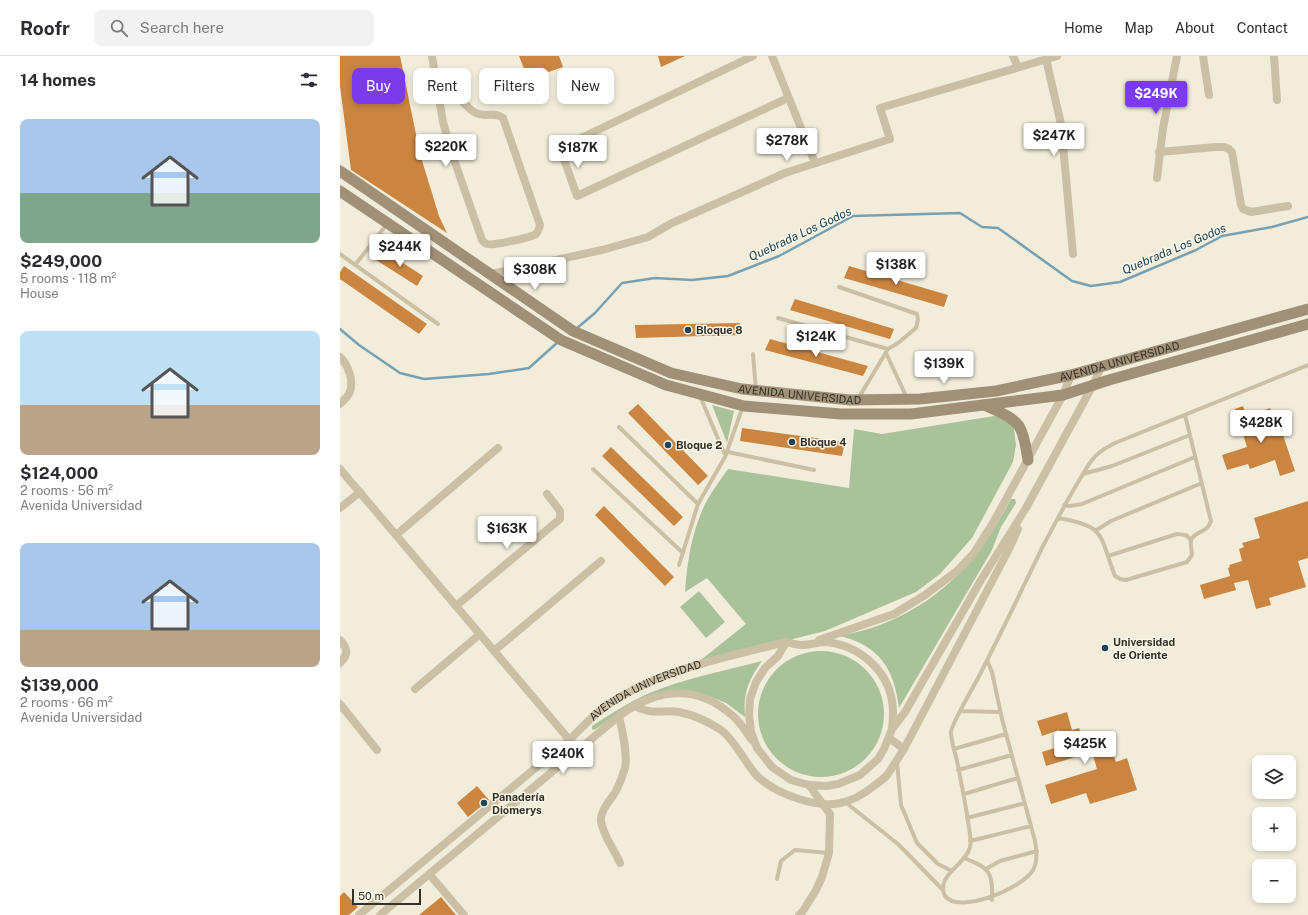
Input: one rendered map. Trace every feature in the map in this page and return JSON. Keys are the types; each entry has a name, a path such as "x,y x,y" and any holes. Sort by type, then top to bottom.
{"street":[{"path":"432,56 434,68"},
{"path":"753,56 560,148 577,196 788,98"},
{"path":"772,56 815,163"},
{"path":"1013,56 1018,67"},
{"path":"490,274 602,250 648,237 672,224 785,173 890,139 880,108 1057,56"},
{"path":"1157,178 1159,152 1177,56"},
{"path":"1203,56 1209,95"},
{"path":"1274,56 1277,100"},
{"path":"1046,59 1061,124 1074,254"},
{"path":"437,83 446,85 474,113 486,116 497,114 503,118 540,225 536,234 517,240 490,244 486,244 482,240 452,154 443,122 437,83"},
{"path":"1159,152 1216,147 1228,148 1232,152 1241,205 1243,209 1250,212 1288,206"},
{"name":"AVENIDA UNIVERSIDAD","path":"340,171 573,332 671,373 756,390 857,400 908,400 996,391 1071,375 1308,309"},
{"name":"AVENIDA UNIVERSIDAD","path":"340,190 561,340 666,385 744,406 841,414 911,414 1063,395 1093,385 1308,324"},
{"path":"340,357 344,360 351,378 350,393 340,404"},
{"path":"892,729 905,712 981,580 1026,508 1093,385 1101,366"},
{"path":"812,643 894,614 925,595 957,571 974,553 992,523 1063,395 1071,375"},
{"path":"984,405 1006,414 1019,426 1025,443 1028,460"},
{"path":"396,535 498,448"},
{"path":"340,469 578,750"},
{"path":"340,508 360,492"},
{"path":"456,606 560,520 560,510 547,494"},
{"path":"635,706 643,711 651,713 679,712 702,719 723,731 756,774 770,787 783,794 808,802 824,805 845,802 864,794 887,776 904,749 1009,549 1026,508"},
{"path":"494,651 601,561"},
{"path":"415,689 480,634"},
{"path":"340,640 346,648 346,652 345,658 340,663"},
{"path":"757,748 751,732 749,715 750,698 756,682 765,668 778,656 786,642 802,645 825,642 845,647 863,656 873,664 882,675 888,687 894,713 889,738 878,759 860,775 838,784 809,786"},
{"name":"AVENIDA UNIVERSIDAD","path":"358,915 569,740 601,709 625,694 661,676 786,642"},
{"name":"AVENIDA UNIVERSIDAD","path":"380,915 619,716 651,698 670,693 692,693 708,698 732,715 772,766 791,780 809,786"},
{"path":"340,704 377,750"},
{"path":"619,716 624,742 625,767 616,791 606,806 601,819 604,833 614,849 620,863"},
{"path":"889,738 904,749"},
{"path":"799,915 816,890 822,877 829,853 830,814 809,786"},
{"path":"430,874 464,915"}],"lane":[{"path":"355,265 388,223"},
{"path":"340,254 438,324"},
{"path":"839,288 917,314 918,320 916,328 887,351 857,400"},
{"path":"778,318 887,351 908,400"},
{"path":"753,354 756,390"},
{"path":"943,890 944,881 969,851 970,841 964,794 950,731 1064,505 1096,455 1100,451 1115,443 1308,365"},
{"path":"679,565 698,504 726,457 699,394"},
{"path":"725,452 744,406"},
{"path":"1058,518 1087,525 1095,531 1103,540 1115,576 1120,579 1126,580 1187,562 1192,554 1190,543 1191,540 1197,534 1207,529 1211,521 1185,415"},
{"path":"619,427 698,504"},
{"path":"1083,474 1112,466 1190,435"},
{"path":"725,452 814,470"},
{"path":"1064,505 1070,506 1082,504 1195,456"},
{"path":"594,469 683,553"},
{"path":"1095,531 1111,520 1202,483"},
{"path":"1108,556 1177,534 1186,535 1191,540"},
{"path":"845,802 898,844 943,890 946,898 955,904 960,906 979,905 992,900 1026,879 1034,866 1037,851 1000,712 992,672 987,660"},
{"path":"961,711 1000,712"},
{"path":"954,749 1006,734"},
{"path":"958,770 1012,755"},
{"path":"897,759 901,806 917,843 938,864 952,871"},
{"path":"964,794 1018,778"},
{"path":"967,818 1025,803"},
{"path":"970,841 1031,826"},
{"path":"777,879 782,861 795,850 829,853"},
{"path":"986,869 1000,861 1037,851"},
{"path":"964,858 986,869 992,881 992,900"}],"green space":[{"path":"712,405 734,411 727,443"},
{"path":"994,416 1006,418 1014,428 1016,445 1013,462 972,538 940,574 916,592 825,631 697,663 746,624 707,578 685,592 690,550 698,521 704,505 728,469 849,488 854,429 882,434"},
{"path":"1011,499 1015,499 1016,503 1001,527 992,550 899,708 893,682 883,661 865,646 854,640 840,636 887,622 908,612 945,587 974,556 1000,519"},
{"path":"699,591 725,622 706,638 680,607"},
{"path":"827,651 839,653 851,658 866,669 877,684 882,696 884,714 882,732 877,744 866,759 851,770 839,775 815,777 803,775 791,770 776,759 765,744 760,732 758,708 760,696 765,684 776,669 791,658 803,653"},
{"path":"762,661 750,681 746,694 745,717 726,703 711,697 672,695 619,713 596,729 592,729 592,726 638,698 659,689"}],"building":[{"path":"340,56 400,56 402,68 352,68 352,104 405,104 405,80 420,154 439,216 447,233 351,170 340,86"},
{"path":"519,56 559,56 563,67 549,72 549,68 524,68"},
{"path":"658,56 685,56 661,67"},
{"path":"383,250 423,276 417,286 376,260"},
{"path":"344,266 427,324 419,334 340,279 340,272"},
{"path":"849,266 948,295 944,307 844,278"},
{"path":"795,299 894,329 890,339 790,310"},
{"name":"Bloque 8","path":"740,323 740,335 636,338 635,325"},
{"path":"770,339 868,366 863,376 765,350"},
{"name":"Bloque 2","path":"638,404 708,476 698,485 628,413"},
{"path":"1243,406 1249,423 1265,418 1263,411 1270,408 1272,415 1276,414 1295,471 1280,476 1275,460 1250,469 1248,464 1227,470 1222,455 1247,447 1235,409"},
{"name":"Bloque 4","path":"742,428 845,442 842,456 740,441"},
{"path":"611,447 683,517 674,526 602,456"},
{"path":"1308,501 1308,558 1298,561 1306,587 1269,598 1271,605 1256,609 1248,580 1234,583 1236,590 1204,599 1200,585 1230,576 1228,568 1230,567 1229,565 1242,561 1239,549 1244,547 1242,543 1260,538 1254,518"},
{"path":"604,506 674,577 665,586 595,515"},
{"path":"1067,712 1072,730 1079,728 1083,739 1099,734 1105,752 1112,750 1116,762 1127,758 1137,790 1090,804 1086,793 1051,804 1045,785 1097,769 1092,752 1046,766 1042,752 1064,745 1059,730 1042,736 1037,721"},
{"path":"477,786 489,800 468,817 457,803"},
{"path":"344,892 358,907 349,915 340,915 340,896"},
{"path":"441,897 456,915 419,915"}],"waterway":[{"name":"Quebrada Los Godos","path":"576,329 595,313 622,283 655,278 692,280 728,276 779,256 853,216 960,213 982,227 998,228 1072,281 1091,286 1120,282 1196,250 1222,236 1272,227 1308,217"},
{"name":"Quebrada Los Godos","path":"340,329 359,345 400,373 424,379 489,374 529,368 558,342"}],"place":[{"name":"Bloque 8","path":"688,330"},
{"name":"Bloque 4","path":"792,442"},
{"name":"Bloque 2","path":"668,445"},
{"name":"Universidad de Oriente","path":"1105,648"},
{"name":"Panadería Diomerys","path":"484,803"}]}
